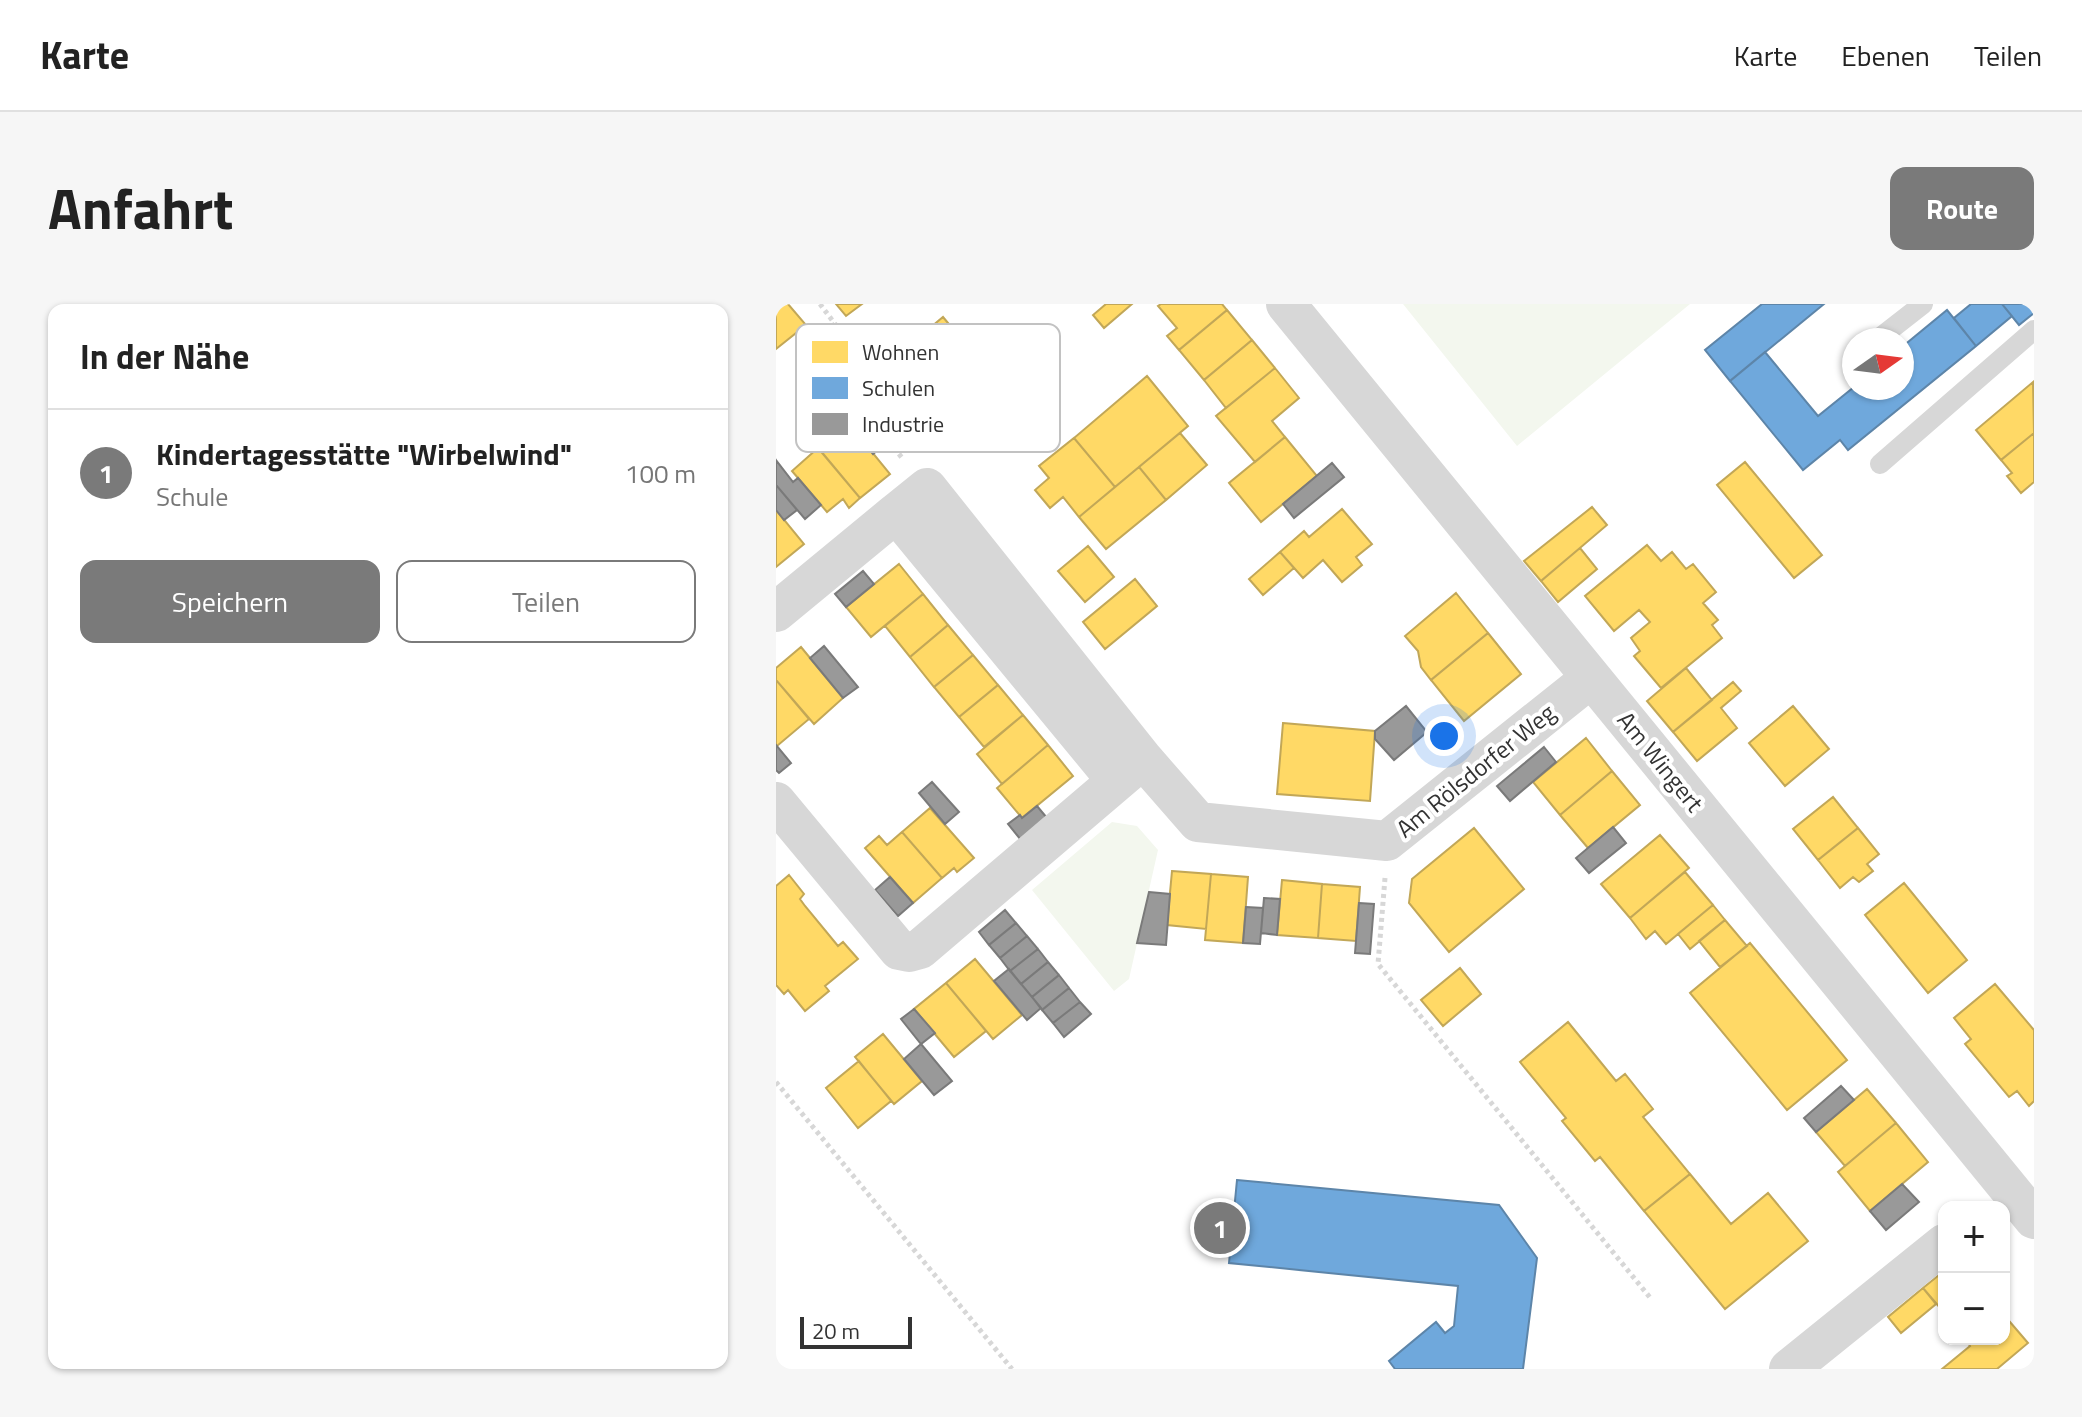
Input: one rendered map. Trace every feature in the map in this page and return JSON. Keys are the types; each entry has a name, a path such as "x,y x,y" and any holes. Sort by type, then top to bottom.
{"street":[{"name":"Am Wingert","path":"1286,304 2017,1197"},
{"path":"776,612 927,488"},
{"name":"Am Rölsdorfer Weg","path":"927,488 1130,770"},
{"name":"Am Rölsdorfer Weg","path":"896,513 1130,770 1198,822 1387,841 1591,678"},
{"path":"776,802 899,950 909,952 920,949 1130,770"},
{"path":"1789,1369 1938,1249"}],"lane":[{"path":"1892,328 1923,304"},
{"path":"1880,464 2034,330"}],"path":[{"path":"820,304 835,324"},
{"path":"898,452 927,488"},
{"path":"1387,841 1378,964 1652,1300"},
{"path":"776,1082 1012,1369"}],"shaded area":[{"path":"1403,304 1690,304 1517,446"},
{"path":"1112,822 1137,826 1158,850 1129,979 1114,991 1032,890"}],"building: Wohnen":[{"path":"776,304 788,304 805,324 796,324 796,333 776,349"},
{"path":"836,304 862,304 846,316"},
{"path":"1106,304 1132,304 1104,328 1093,315"},
{"path":"1222,304 1227,310 1179,350 1167,336 1177,328 1158,306"},
{"path":"1227,310 1252,340 1204,380 1179,350"},
{"path":"943,317 949,324 935,324"},
{"path":"1252,340 1275,368 1226,408 1204,380"},
{"path":"1275,368 1299,398 1272,421 1285,437 1255,462 1216,416"},
{"path":"1147,376 1188,426 1115,487 1074,438"},
{"path":"2033,382 2034,433 2001,460 1976,430"},
{"path":"1180,433 1207,465 1166,500 1139,467"},
{"path":"2034,433 2034,482 2021,493 2007,476 2012,473 2001,460"},
{"path":"1285,437 1317,476 1261,522 1229,483"},
{"path":"1074,438 1115,487 1079,517 1063,497 1050,508 1035,490 1049,478 1039,466"},
{"path":"813,452 821,452 860,498 849,508 843,499 827,512 792,471"},
{"path":"822,452 872,452 890,474 860,498"},
{"path":"1745,462 1822,555 1794,578 1717,485"},
{"path":"1139,467 1166,500 1106,549 1079,517"},
{"path":"1592,507 1607,525 1541,581 1524,561"},
{"path":"1342,509 1372,544 1356,557 1362,565 1342,582 1323,560 1303,578 1280,552 1304,531 1309,537"},
{"path":"776,510 804,544 776,567"},
{"path":"1647,545 1661,561 1672,552 1686,569 1693,564 1716,592 1703,603 1718,620 1712,625 1722,638 1661,688 1634,656 1640,651 1631,638 1650,622 1639,610 1614,631 1585,596"},
{"path":"1088,546 1114,577 1085,602 1058,571"},
{"path":"1580,548 1597,569 1558,602 1541,581"},
{"path":"1280,552 1294,568 1263,595 1249,579"},
{"path":"899,564 923,594 871,637 846,607"},
{"path":"1135,579 1157,606 1105,649 1083,622"},
{"path":"1456,593 1488,633 1431,680 1421,667 1418,651 1405,636"},
{"path":"923,594 948,625 910,657 885,626"},
{"path":"948,625 973,655 934,687 910,657"},
{"path":"1488,633 1521,674 1464,721 1431,680"},
{"path":"801,647 843,698 814,724 776,680 776,668"},
{"path":"973,655 998,685 959,717 934,687"},
{"path":"1686,668 1712,700 1673,732 1647,701"},
{"path":"776,680 809,719 777,746 776,745"},
{"path":"1733,682 1741,691 1721,708 1737,728 1697,761 1673,732"},
{"path":"998,685 1023,715 984,747 959,717"},
{"path":"1793,706 1829,749 1785,786 1749,743"},
{"path":"1023,715 1048,745 1002,784 977,754"},
{"path":"1283,723 1375,731 1370,801 1277,794"},
{"path":"1586,738 1612,771 1560,815 1533,782"},
{"path":"1048,745 1073,776 1022,818 997,788"},
{"path":"1612,771 1640,805 1588,848 1560,815"},
{"path":"1833,797 1858,828 1818,860 1793,829"},
{"path":"930,808 974,858 957,872 954,868 942,878 902,832"},
{"path":"1474,828 1524,889 1449,952 1409,903 1412,879"},
{"path":"1858,828 1879,854 1867,864 1873,871 1859,882 1853,877 1840,888 1818,860"},
{"path":"902,832 942,878 913,903 865,848 879,836 887,845"},
{"path":"1660,835 1689,868 1630,918 1601,884"},
{"path":"1172,871 1211,874 1206,929 1167,925"},
{"path":"1685,872 1713,905 1666,944 1655,931 1646,939 1630,918"},
{"path":"1211,874 1248,877 1243,943 1205,940"},
{"path":"789,875 804,894 800,899 805,906 838,946 843,942 858,959 825,986 829,991 805,1011 788,990 784,994 776,985 776,886"},
{"path":"1282,880 1322,884 1318,938 1277,935"},
{"path":"1904,883 1967,960 1928,993 1865,915"},
{"path":"1322,884 1360,887 1356,941 1318,938"},
{"path":"1713,905 1725,920 1690,949 1678,934"},
{"path":"1725,920 1747,946 1720,967 1699,941"},
{"path":"1750,943 1847,1060 1787,1110 1690,993"},
{"path":"975,959 1022,1015 993,1039 946,983"},
{"path":"1460,968 1481,994 1443,1026 1421,1000"},
{"path":"946,983 986,1031 954,1057 914,1009"},
{"path":"1995,984 2034,1030 2034,1101 2029,1106 2017,1091 2009,1097 1965,1044 1971,1039 1954,1018"},
{"path":"1568,1022 1616,1081 1625,1074 1653,1109 1643,1117 1690,1174 1644,1211 1600,1157 1595,1161 1562,1121 1566,1118 1520,1062"},
{"path":"883,1034 922,1081 894,1104 855,1057"},
{"path":"859,1061 891,1101 858,1128 826,1088"},
{"path":"1867,1089 1896,1123 1845,1166 1816,1132"},
{"path":"1896,1123 1928,1162 1870,1211 1838,1172"},
{"path":"1690,1174 1731,1224 1768,1193 1808,1241 1725,1309 1644,1211"},
{"path":"1938,1276 1938,1306 1923,1288"},
{"path":"1923,1288 1936,1304 1901,1333 1888,1317"},
{"path":"2010,1322 2028,1343 1997,1369 1942,1369 1970,1346 2010,1345"}],"building: Schulen":[{"path":"1762,304 1824,304 1730,381 1705,350"},
{"path":"1971,304 2002,304 2012,316 1976,346 1954,318"},
{"path":"2002,304 2034,304 2034,313 2019,325"},
{"path":"1947,310 1976,346 1914,396 1914,337"},
{"path":"1765,352 1818,416 1842,397 1842,400 1910,400 1848,450 1840,440 1803,470 1730,381"},
{"path":"1237,1180 1499,1205 1537,1258 1523,1369 1395,1369 1389,1361 1436,1322 1445,1333 1454,1326 1458,1286 1229,1263"}],"building: Industrie":[{"path":"776,460 793,482 798,478 821,505 805,519 776,485"},
{"path":"1332,463 1344,477 1294,518 1283,504"},
{"path":"776,485 797,510 784,520 776,510"},
{"path":"863,571 874,584 846,607 835,594"},
{"path":"824,646 858,687 843,698 810,658"},
{"path":"1406,706 1427,732 1394,760 1375,739 1375,731"},
{"path":"776,745 791,763 779,773 776,770"},
{"path":"1544,747 1556,762 1510,801 1497,786"},
{"path":"932,782 959,812 945,824 919,793"},
{"path":"1037,806 1047,818 1021,840 1008,824"},
{"path":"1613,827 1626,843 1589,873 1576,858"},
{"path":"890,877 913,903 898,916 875,890"},
{"path":"1149,892 1170,894 1166,945 1137,943"},
{"path":"1264,898 1280,899 1277,935 1261,933"},
{"path":"1359,903 1374,904 1370,954 1355,953"},
{"path":"1246,907 1263,908 1260,944 1243,943"},
{"path":"1005,910 1016,923 989,945 979,932"},
{"path":"1016,923 1027,936 1000,958 989,945"},
{"path":"1027,936 1038,949 1010,971 1000,958"},
{"path":"1038,949 1048,962 1021,984 1010,971"},
{"path":"1048,962 1059,975 1032,997 1021,984"},
{"path":"1009,969 1041,1008 1027,1020 994,981"},
{"path":"1059,975 1069,988 1042,1010 1032,997"},
{"path":"1069,988 1080,1002 1053,1023 1042,1010"},
{"path":"1080,1002 1091,1014 1064,1037 1053,1023"},
{"path":"914,1009 935,1033 921,1044 901,1019"},
{"path":"921,1044 952,1081 934,1095 904,1059"},
{"path":"1841,1086 1854,1100 1816,1132 1804,1118"},
{"path":"1902,1184 1919,1202 1886,1230 1870,1211"}],"place":[{"name":"Kindertagesstätte \"Wirbelwind\"","path":"1220,1228"}]}
